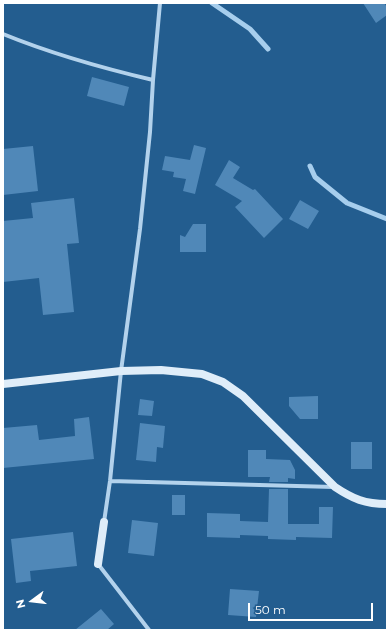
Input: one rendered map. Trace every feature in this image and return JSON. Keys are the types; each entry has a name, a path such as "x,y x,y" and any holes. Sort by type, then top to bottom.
{"street":[{"path":"149,630 98,564 110,481 121,371 140,229 150,132 160,3"},
{"path":"3,34 32,46 92,65 153,80"},
{"path":"3,384 121,371 161,370 202,374 223,382 243,396 335,487 352,498 376,504 387,504"},
{"path":"110,481 335,487"}],"building":[{"path":"363,3 384,3 387,7 387,15 376,23"},
{"path":"92,77 129,87 124,106 87,96"},
{"path":"194,145 206,148 195,194 183,191 186,179 173,177 174,172 162,170 165,156 190,160"},
{"path":"33,146 38,191 3,195 3,149"},
{"path":"229,160 240,167 233,178 253,190 255,189 283,219 264,238 235,207 242,201 215,185"},
{"path":"74,198 79,243 67,244 74,312 43,315 39,278 3,282 3,221 33,218 31,203"},
{"path":"300,200 319,211 308,229 289,219"},
{"path":"193,224 206,224 206,252 180,252 180,235 185,237"},
{"path":"318,396 318,419 300,419 289,406 289,397"},
{"path":"140,399 154,401 152,416 138,415"},
{"path":"89,417 94,459 3,468 3,428 37,425 39,440 75,436 74,419"},
{"path":"140,423 165,426 163,448 157,447 156,462 136,460"},
{"path":"351,442 372,442 372,469 351,469"},
{"path":"248,450 266,450 266,459 290,460 295,470 295,479 288,478 288,482 269,482 270,477 248,477"},
{"path":"269,489 288,489 288,524 319,524 319,507 333,507 332,538 296,537 296,540 268,539 268,536 240,535 240,538 207,537 207,513 240,514 240,521 268,522"},
{"path":"172,495 185,495 185,515 172,515"},
{"path":"132,520 158,523 154,556 128,553"},
{"path":"73,532 77,566 30,571 31,581 16,583 11,539"},
{"path":"230,589 259,591 256,617 228,615"},
{"path":"101,609 114,624 107,630 75,630"}],"waterway":[{"path":"212,3 250,29 268,49"},
{"path":"310,166 315,177 347,203 387,219"}]}
